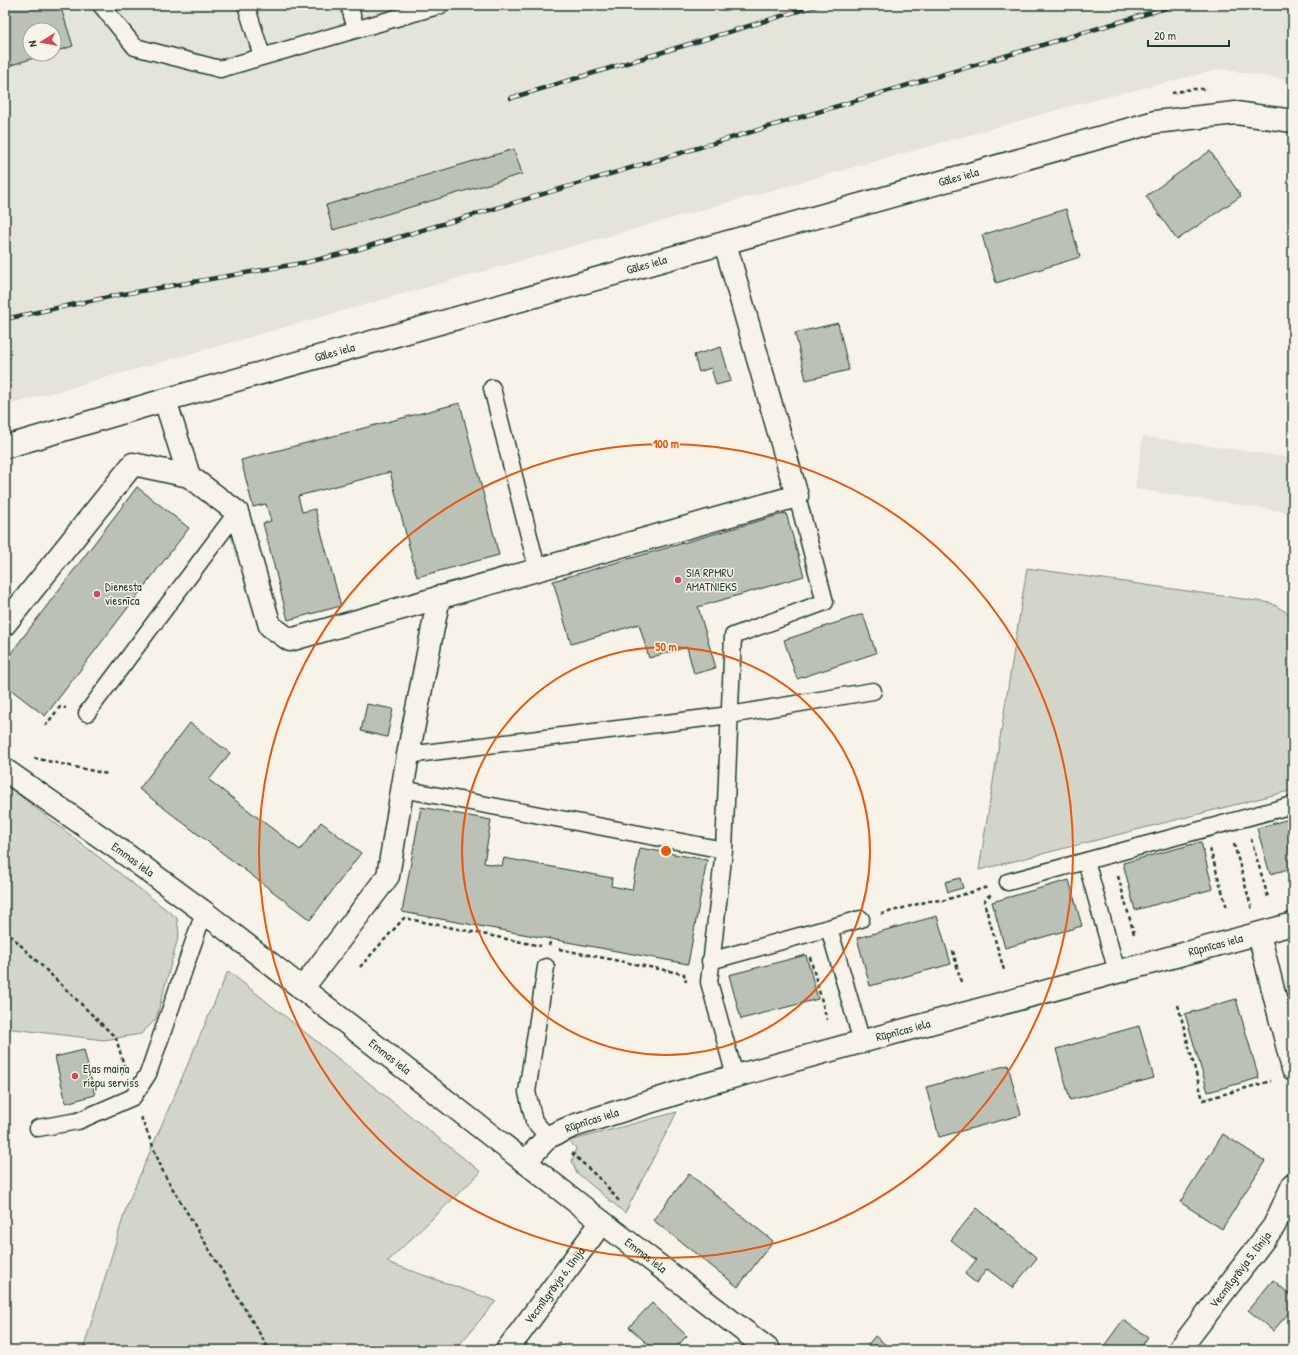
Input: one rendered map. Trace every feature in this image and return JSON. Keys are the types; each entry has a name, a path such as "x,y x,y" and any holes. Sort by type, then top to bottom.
{"street":[{"name":"Gāles iela","path":"5,448 165,400 1155,122 1236,113 1293,122"},
{"path":"5,624 133,464 189,476 238,512 270,626 290,640 537,568 797,496 725,243"},
{"path":"165,400 189,476"},
{"path":"302,989 388,876 408,755 439,597"},
{"name":"Emmas iela","path":"5,770 128,856 204,912 769,1350"},
{"name":"Rūpnīcas iela","path":"525,1162 548,1137 573,1126 735,1076 1293,924"},
{"path":"1259,934 1286,1074"},
{"name":"Vecmīlgrāvja 5. līnija","path":"1179,1350 1274,1226 1293,1185"},
{"name":"Vecmīlgrāvja 6. līnija","path":"507,1350 602,1222"}],"lane":[{"path":"101,5 135,47 220,69 441,5"},
{"path":"246,5 262,56"},
{"path":"349,5 356,29"},
{"path":"492,388 537,568"},
{"path":"735,1076 709,982 710,961 724,850 733,636 825,602 797,496"},
{"path":"87,713 238,512"},
{"path":"408,755 730,715 873,691"},
{"path":"402,789 724,850"},
{"path":"1008,882 1293,805"},
{"path":"1086,861 1117,972"},
{"path":"38,1128 78,1121 133,1097 148,1074 204,912"},
{"path":"710,961 861,919"},
{"path":"829,928 862,1042"},
{"path":"546,967 526,1092 534,1121 548,1137"}],"path":[{"path":"31,758 107,774"},
{"path":"1228,822 1259,934"},
{"path":"1249,832 1268,897"},
{"path":"1208,843 1227,908"},
{"path":"1117,869 1134,934"},
{"path":"861,919 929,902 944,900 1008,882"},
{"path":"995,894 988,896 984,902 1004,970"},
{"path":"5,930 116,1038 133,1097 164,1174 268,1346 273,1350"},
{"path":"804,935 827,1020"},
{"path":"953,951 961,982"},
{"path":"1178,1005 1203,1100 1286,1074"},
{"path":"570,1152 603,1182 622,1205"}],"shaded area":[{"path":"5,5 1293,5 1293,81 1221,69 1075,105 5,406"},
{"path":"1143,436 1293,458 1293,513 1135,489"},
{"path":"1027,568 1271,603 1293,616 1293,790 979,870"},
{"path":"5,784 177,918 179,934 156,1019 141,1034 104,1040 5,1028"},
{"path":"228,971 481,1172 387,1262 496,1301 455,1350 336,1350 322,1342 316,1350 83,1350 127,1205"},
{"path":"677,1112 625,1213 577,1173 572,1161 576,1148 569,1141"}],"building":[{"path":"5,5 60,5 73,46 62,49 62,22 22,22 22,62 5,67"},
{"path":"131,5 142,5 132,8"},
{"path":"514,149 522,174 333,230 326,205"},
{"path":"1210,151 1241,196 1177,240 1146,196"},
{"path":"1066,209 1080,257 996,283 982,235"},
{"path":"838,323 849,370 806,380 795,333"},
{"path":"721,347 731,381 716,385 711,368 699,372 694,355"},
{"path":"460,403 499,555 417,577 390,472 298,496 302,512 315,509 341,606 288,620 263,523 271,521 266,504 253,507 241,460"},
{"name":"Dienesta viesnīca","path":"137,487 189,528 45,716 5,685 5,661"},
{"path":"786,513 804,576 698,607 716,668 694,674 687,647 649,658 639,624 571,644 553,581"},
{"path":"863,614 876,653 797,679 784,640"},
{"path":"367,704 393,709 387,737 361,731"},
{"path":"190,723 230,753 209,780 300,850 321,822 361,853 310,920 139,789"},
{"path":"421,807 491,820 484,863 502,866 504,858 612,878 611,886 632,890 640,848 707,860 688,964 402,912"},
{"path":"1293,818 1293,868 1270,874 1257,828"},
{"path":"1201,842 1213,889 1135,910 1123,863"},
{"path":"960,878 963,888 948,892 945,882"},
{"path":"1069,880 1082,926 1005,948 992,902"},
{"path":"937,916 951,964 870,986 857,938"},
{"path":"806,955 818,999 741,1019 729,975"},
{"path":"1236,999 1259,1078 1208,1092 1185,1014"},
{"path":"1139,1026 1154,1078 1070,1100 1056,1049"},
{"name":"Eļas maiņa riepu serviss","path":"84,1050 95,1095 66,1103 55,1057"},
{"path":"1008,1065 1021,1115 939,1137 926,1087"},
{"path":"1223,1134 1265,1161 1222,1229 1180,1202"},
{"path":"689,1174 773,1241 738,1287 653,1220"},
{"path":"977,1208 1037,1258 1012,1288 987,1269 976,1283 965,1274 976,1260 951,1240"},
{"path":"1273,1280 1293,1297 1293,1308 1273,1331 1248,1310"},
{"path":"652,1303 687,1336 673,1350 654,1350 629,1327"},
{"path":"1123,1320 1148,1337 1139,1350 1101,1350"},
{"path":"875,1336 892,1350 864,1350"},
{"path":"559,1342 566,1350 551,1350"}],"railway":[{"path":"511,98 818,5"},
{"path":"5,319 118,295 308,262 349,252 1176,5"}],"place":[{"name":"SIA RPMRU AMATNIEKS","path":"678,580"},
{"name":"Dienesta viesnīca","path":"97,594"},
{"name":"Eļas maiņa riepu serviss","path":"75,1076"}]}
